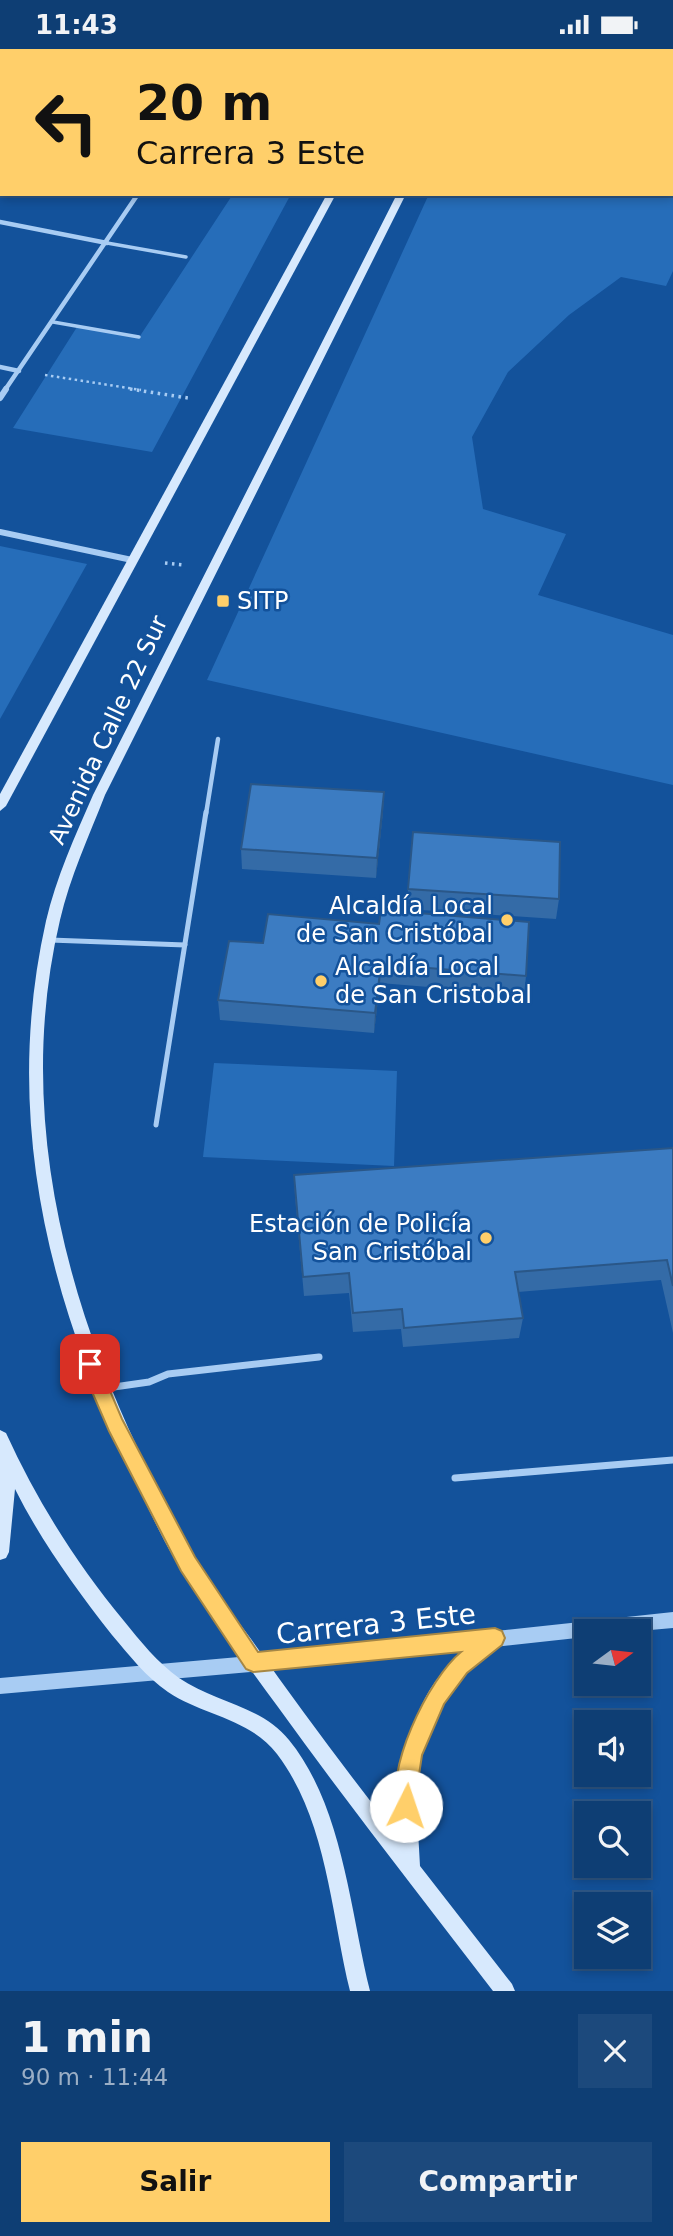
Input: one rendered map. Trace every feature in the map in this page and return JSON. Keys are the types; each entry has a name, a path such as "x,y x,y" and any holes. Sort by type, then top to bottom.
{"main road":[{"path":"0,806 331,196"},
{"name":"Avenida Calle 22 Sur","path":"401,196 99,795 74,855 50,940 34,1044 34,1117 54,1246 100,1389 188,1564 253,1662 505,1991"},
{"path":"0,1552 7,1498 3,1445"},
{"path":"3,1445 37,1514 85,1589 156,1672 199,1699 267,1729 284,1746 317,1811 359,1991"},
{"path":"411,1868 406,1784 419,1733 437,1697 460,1666 495,1638"}],"street":[{"path":"0,398 137,196"},
{"path":"0,222 107,243"},
{"path":"0,367 19,371"},
{"path":"0,532 132,560"},
{"name":"Carrera 3 Este","path":"0,1686 340,1656 673,1620"}],"lane":[{"path":"107,243 186,257"},
{"path":"53,322 139,337"},
{"path":"156,1125 218,739"},
{"path":"50,940 185,945"},
{"path":"100,1389 149,1382 168,1374 319,1357"},
{"path":"455,1478 673,1460"}],"path":[{"path":"19,371 189,398"},
{"path":"132,560 213,568"}],"shaded area":[{"path":"232,196 290,196 152,452 13,428 77,327 140,336"},
{"path":"428,196 673,196 673,271 666,286 621,277 569,315 508,372 472,437 483,509 566,534 538,595 673,635 673,785 207,680"},
{"path":"0,546 87,564 0,719"},
{"path":"214,1063 397,1071 394,1166 203,1157"}],"building":[{"path":"251,784 384,792 377,858 241,849"},
{"path":"413,832 560,842 559,899 408,889"},
{"path":"381,910 529,922 526,976 381,964 375,1013 218,1000 229,941 263,943 268,914 379,924"},
{"name":"Estación de Policía San Cristóbal","path":"673,1148 673,1286 667,1260 515,1272 523,1318 404,1328 402,1309 353,1313 349,1273 303,1277 294,1175"}],"place":[{"name":"SITP","path":"223,601"},
{"name":"Alcaldía Local de San Cristóbal","path":"507,920"},
{"name":"Alcaldía Local de San Cristobal","path":"321,981"},
{"name":"Estación de Policía San Cristóbal","path":"486,1238"}],"route":[{"path":"90,1364 116,1425 188,1564 253,1662 340,1656 495,1638 460,1666 437,1697 412,1754 406,1784 406,1806"}]}
